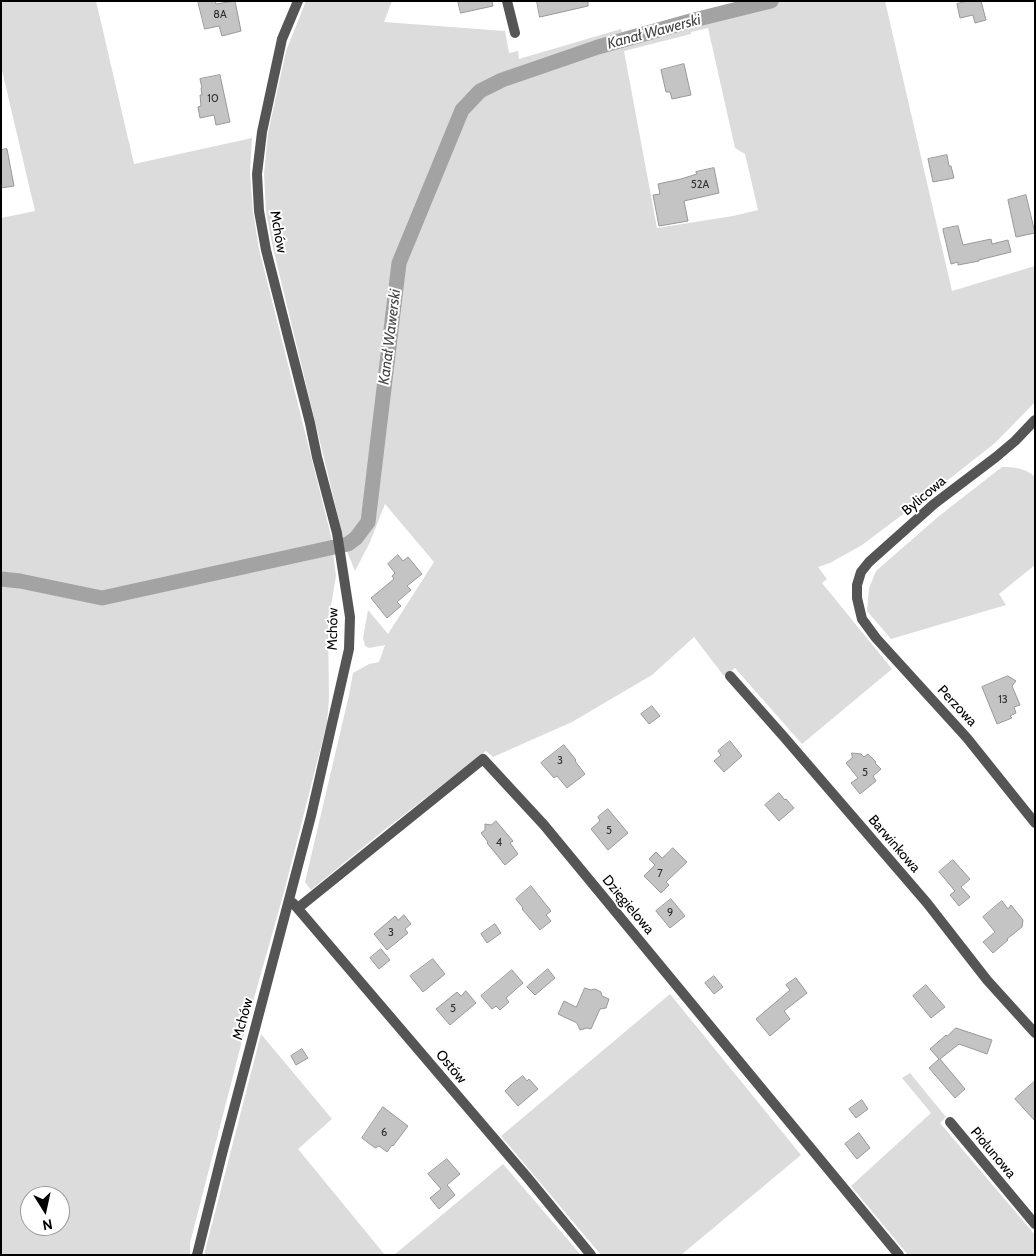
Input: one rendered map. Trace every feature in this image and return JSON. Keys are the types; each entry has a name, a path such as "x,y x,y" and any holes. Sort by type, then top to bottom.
{"street":[{"name":"Mchów","path":"198,1255 222,1154 311,816 349,649 350,617 337,533 316,457 310,423 266,250 257,174 262,132 282,39 298,1"},
{"path":"507,1 515,33"},
{"name":"Bylicowa","path":"859,609 857,585 861,572 869,562 934,504 1015,441 1035,420"},
{"name":"Perzowa","path":"859,609 862,619 876,638 967,738 1035,823"},
{"name":"Barwinkowa","path":"730,676 926,903 987,980 1035,1033"},
{"name":"Dzięgielowa","path":"298,908 483,759 544,825 899,1255"},
{"name":"Ostów","path":"289,899 527,1177 591,1255"},
{"name":"Piołunowa","path":"950,1122 1035,1224"}],"shaded area":[{"path":"1,1 96,1 134,164 252,138 250,173 259,249 331,536 336,576 328,624 329,698 327,723 284,892 243,1037 190,1243 190,1255 1,1255 1,218 35,211 1,66"},
{"path":"306,1 392,1 384,22 505,31 509,53 518,51 519,59 621,29 622,32 738,1 885,1 952,291 1035,266 1035,402 995,443 934,491 862,545 830,563 818,567 827,579 822,583 892,669 802,744 735,668 724,676 694,637 652,675 572,722 493,757 486,751 311,890 305,882 353,673 369,664 379,662 385,645 369,648 365,646 363,638 368,610 388,634 434,562 385,504 370,542 355,571 346,549 273,248 266,212 264,174 268,133 286,51","holes":["708,28 735,148 745,154 758,210 733,216 657,228 624,51"]},
{"path":"1002,467 1020,469 1035,477 1035,565 999,594 1006,605 891,639 867,611 869,588 876,571 939,516"},
{"path":"670,994 801,1155 681,1255 601,1255 501,1136"},
{"path":"261,1034 332,1119 298,1149 385,1255 204,1255"},
{"path":"910,1073 946,1117 940,1123 1035,1235 1035,1255 908,1255 851,1186 931,1113 902,1078"},
{"path":"503,1164 581,1255 394,1255"}],"building":[{"path":"198,1 215,1 216,4 235,1 241,31 222,36 219,26 205,29"},
{"path":"458,1 492,1 493,6 461,13"},
{"path":"537,1 588,1 588,6 540,17"},
{"path":"968,1 981,1 986,20 975,23 973,15 960,18 957,4"},
{"path":"684,64 691,95 672,99 670,92 666,92 661,70"},
{"path":"220,75 230,122 216,125 214,115 200,118 198,107 201,106 200,95 202,95 202,88 200,79"},
{"path":"7,149 14,186 1,188 1,150"},
{"path":"947,155 954,178 933,182 928,159"},
{"path":"714,168 719,193 684,201 688,221 659,226 653,195 660,194 658,184 681,179 697,174 696,172"},
{"path":"1026,195 1035,233 1016,237 1008,200"},
{"path":"958,226 963,245 991,239 992,244 1008,240 1011,252 979,261 958,265 958,262 951,264 943,229"},
{"path":"398,555 403,561 408,557 422,574 407,586 411,590 397,602 401,606 387,618 371,598 394,579 392,576 395,573 388,564"},
{"path":"1008,676 1016,681 1012,686 1020,705 1014,707 1016,713 1010,716 1012,718 997,724 982,687"},
{"path":"652,706 660,716 649,724 641,714"},
{"path":"730,741 742,756 724,772 714,761 721,755 718,751"},
{"path":"564,745 585,774 567,788 557,776 554,778 541,763"},
{"path":"852,753 861,754 864,757 868,754 881,769 873,776 876,781 860,794 851,783 858,778 846,763 852,758"},
{"path":"779,793 794,808 779,821 765,805"},
{"path":"608,809 628,833 608,850 591,829 600,821 598,817"},
{"path":"496,821 513,841 510,843 518,854 505,865 481,833 485,830 485,824 491,825"},
{"path":"673,848 687,862 666,882 669,885 661,893 644,876 655,865 649,859 656,852 662,858"},
{"path":"953,860 970,879 961,887 970,897 959,906 950,895 955,891 939,872"},
{"path":"531,886 551,911 546,915 551,921 540,930 516,899"},
{"path":"671,899 685,916 670,928 656,911"},
{"path":"1002,901 1008,909 1011,905 1023,920 1022,927 993,953 983,942 995,932 983,917"},
{"path":"404,915 411,924 405,929 408,933 387,950 374,934 395,916 398,920"},
{"path":"495,924 501,933 487,943 481,934"},
{"path":"381,949 390,960 379,969 370,958"},
{"path":"433,959 445,974 423,992 410,976"},
{"path":"548,969 555,978 535,995 527,987"},
{"path":"512,970 523,983 506,998 509,1002 500,1010 496,1006 492,1009 481,996"},
{"path":"714,976 723,987 714,994 705,983"},
{"path":"796,978 807,993 784,1011 790,1019 770,1036 756,1019 790,990 786,985"},
{"path":"926,985 945,1007 931,1018 913,996"},
{"path":"585,988 595,989 601,992 602,996 609,999 606,1008 600,1009 591,1029 580,1030 577,1023 558,1014 564,1001 576,1007"},
{"path":"466,991 476,1003 450,1025 436,1009 457,992 461,996"},
{"path":"956,1028 992,1040 987,1054 959,1044 940,1059 965,1089 955,1098 929,1068 939,1059 930,1049"},
{"path":"302,1049 308,1058 296,1065 291,1056"},
{"path":"523,1076 527,1081 529,1079 538,1089 518,1106 505,1091"},
{"path":"1035,1081 1035,1121 1015,1099"},
{"path":"862,1100 868,1109 856,1118 849,1109"},
{"path":"383,1107 408,1126 387,1152 379,1146 375,1148 362,1138"},
{"path":"859,1133 870,1148 857,1159 845,1144"},
{"path":"447,1159 460,1174 447,1185 455,1195 439,1209 430,1198 441,1189 428,1174"}],"waterway":[{"name":"Kanał Wawerski","path":"1,579 20,581 102,598 348,544 356,538 368,522 399,263 462,110 480,91 502,80 598,47 771,1"}]}
